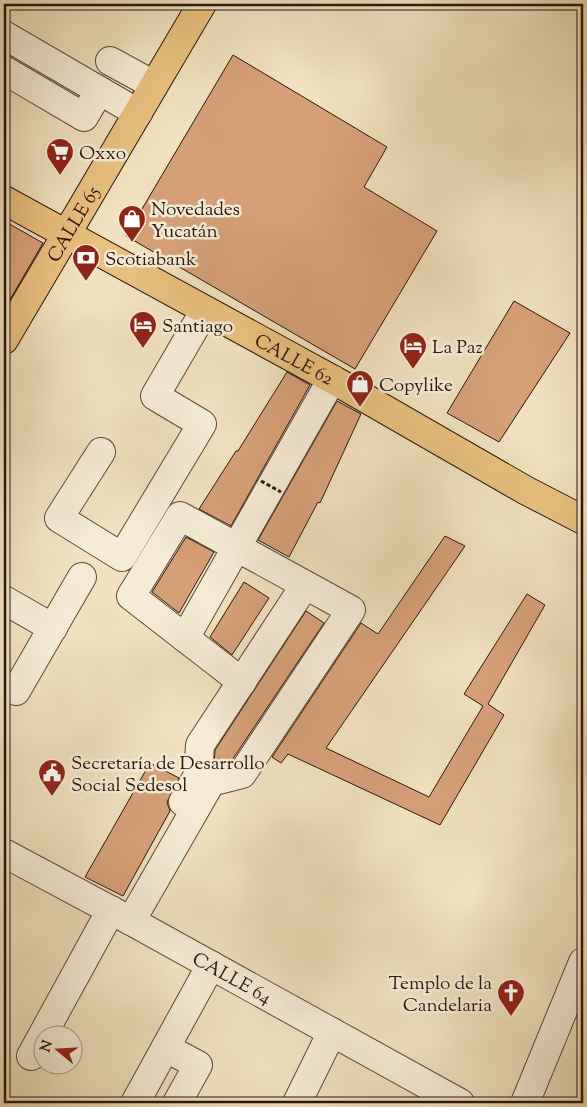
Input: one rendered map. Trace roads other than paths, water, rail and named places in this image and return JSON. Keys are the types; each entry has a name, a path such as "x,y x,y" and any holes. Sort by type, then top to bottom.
{"main road":[{"name":"CALLE 65","path":"4,340 202,4"},
{"name":"CALLE 62","path":"4,200 332,379 524,490 583,520"}],"street":[{"path":"4,35 138,113"},
{"path":"110,61 154,85"},
{"path":"4,70 84,117 99,90"},
{"path":"101,452 59,518 122,557 202,424 155,396 205,310"},
{"path":"185,638 332,379"},
{"path":"205,778 242,774 351,610 180,516 131,596 242,682"},
{"path":"16,691 82,577"},
{"path":"31,1056 205,778 200,745 305,585"},
{"path":"4,600 53,628"},
{"name":"CALLE 64","path":"4,853 460,1103"},
{"path":"525,1103 583,962"},
{"path":"136,1103 211,965"},
{"path":"297,1103 332,1032"},
{"path":"166,1048 198,1065 177,1103"}],"place":[{"name":"Oxxo","path":"60,176"},
{"name":"Novedades Yucatán","path":"132,243"},
{"name":"Scotiabank","path":"86,282"},
{"name":"Santiago","path":"143,349"},
{"name":"La Paz","path":"413,370"},
{"name":"Copylike","path":"360,408"},
{"name":"Secretaría de Desarrollo Social Sedesol","path":"52,797"},
{"name":"Templo de la Candelaria","path":"511,1017"}]}
